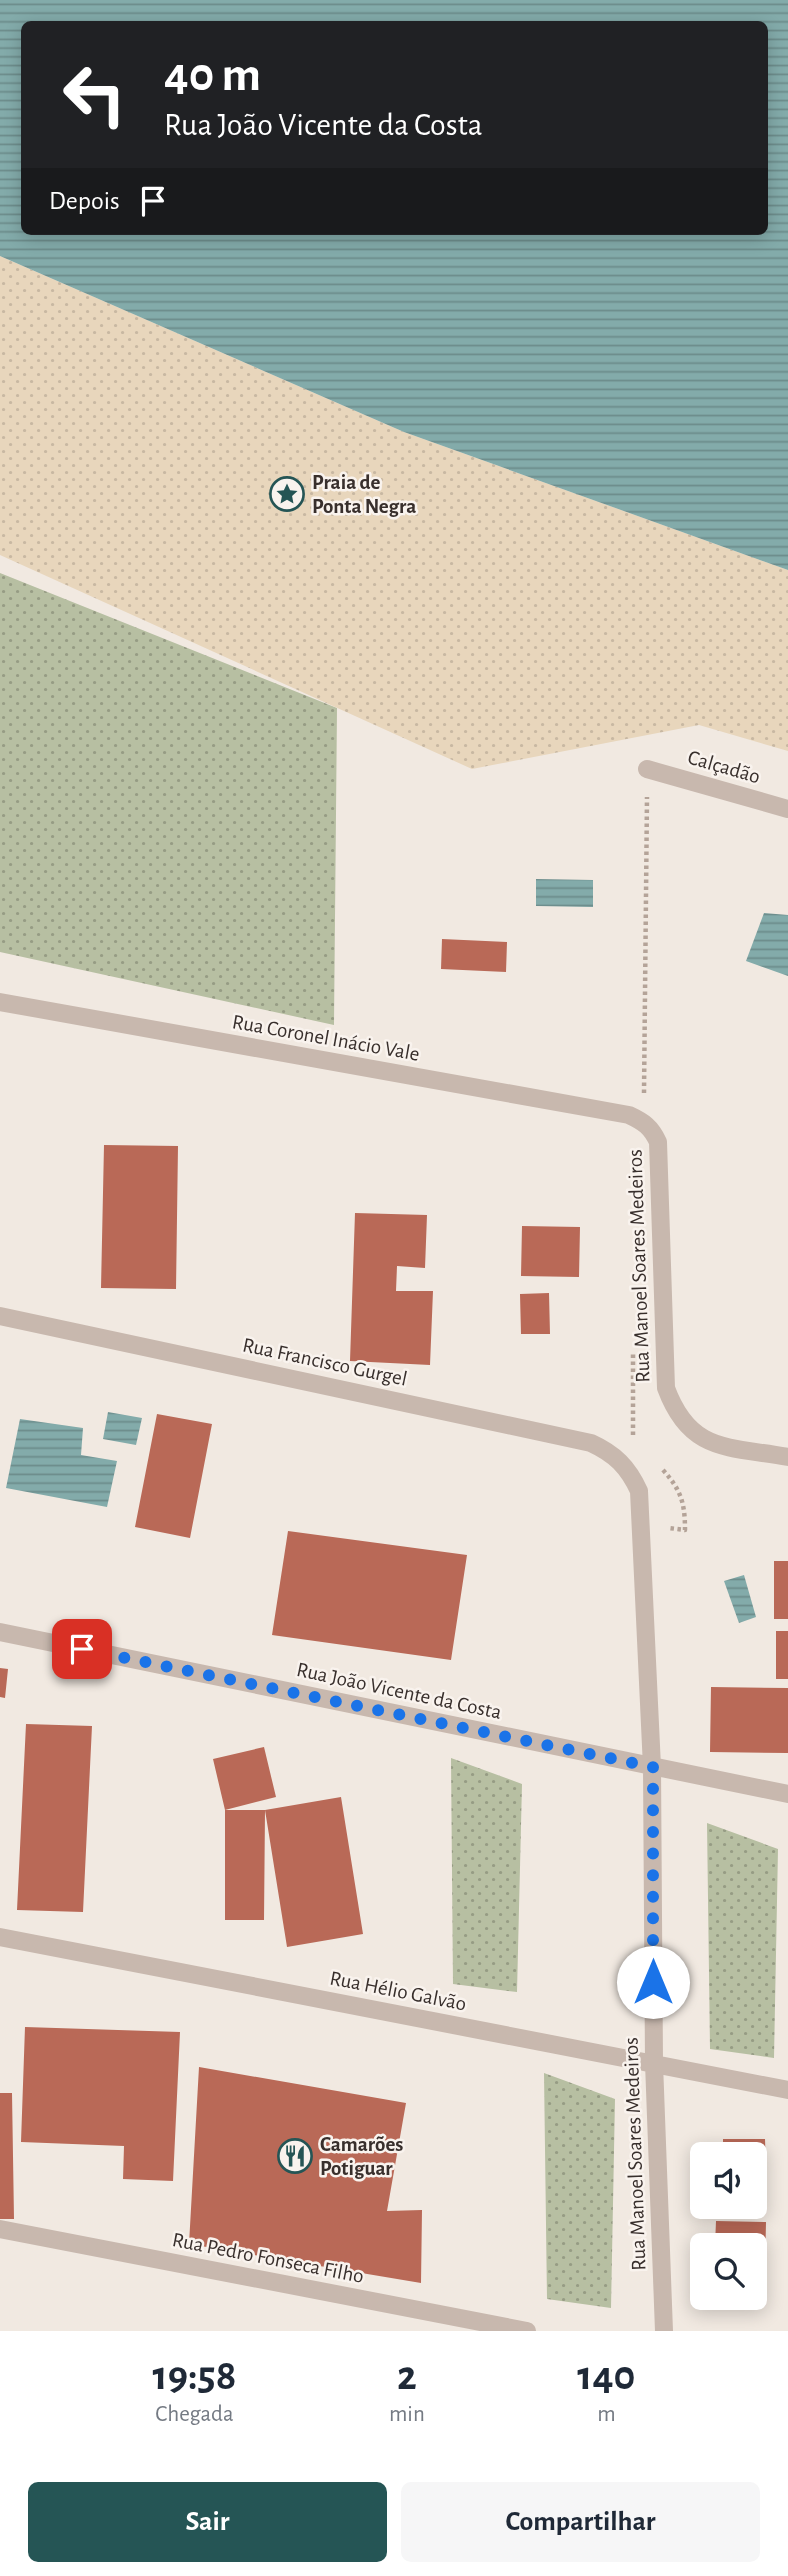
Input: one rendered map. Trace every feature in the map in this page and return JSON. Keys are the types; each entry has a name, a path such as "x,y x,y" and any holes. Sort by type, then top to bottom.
{"street":[{"name":"Calçadão","path":"647,769 788,809"},
{"name":"Rua Coronel Inácio Vale","path":"0,1002 629,1115 644,1122"},
{"name":"Rua Manoel Soares Medeiros","path":"644,1122 653,1130 658,1142 666,1388 674,1411 688,1428 707,1442 788,1457"},
{"name":"Rua Francisco Gurgel","path":"0,1316 591,1443 621,1461 631,1474"},
{"name":"Rua Manoel Soares Medeiros","path":"631,1474 639,1491 653,1767 654,2063 664,2331"},
{"name":"Rua João Vicente da Costa","path":"0,1632 788,1794"},
{"name":"Rua Hélio Galvão","path":"0,1937 788,2090"},
{"name":"Rua Pedro Fonseca Filho","path":"0,2228 132,2256 527,2331"}],"path":[{"path":"644,1122 647,769"}],"green space":[{"path":"0,573 337,708 334,1025 0,952"},
{"path":"451,1758 522,1784 517,1992 453,1984"},
{"path":"707,1823 778,1849 774,2058 710,2049"},
{"path":"544,2073 615,2099 611,2308 547,2299"}],"sand":[{"name":"Praia de Ponta Negra","path":"0,256 404,432 788,570 788,751 699,725 472,769 0,555"}],"water":[{"path":"0,0 788,0 788,570 404,432 0,256"},
{"path":"536,879 593,880 593,907 536,906"},
{"path":"764,913 788,915 788,976 746,961"},
{"path":"108,1412 142,1418 136,1445 103,1439"},
{"path":"20,1419 83,1428 81,1455 117,1461 107,1507 6,1488"},
{"path":"744,1575 756,1617 739,1623 724,1581"}],"building":[{"path":"442,939 507,942 506,972 441,969"},
{"path":"104,1145 178,1146 176,1289 101,1288"},
{"path":"355,1213 427,1215 425,1268 397,1266 396,1291 433,1291 430,1365 350,1361"},
{"path":"522,1226 580,1227 579,1277 521,1276"},
{"path":"549,1293 550,1334 521,1334 520,1294"},
{"path":"157,1414 212,1424 190,1538 135,1527"},
{"path":"288,1531 467,1555 451,1660 272,1635"},
{"path":"774,1561 788,1561 788,1619 774,1619"},
{"path":"776,1631 788,1631 788,1679 776,1679"},
{"path":"0,1668 8,1669 5,1698 0,1697"},
{"path":"711,1687 788,1688 788,1753 710,1752"},
{"path":"26,1724 92,1726 83,1912 17,1910"},
{"path":"264,1747 276,1797 225,1810 213,1759"},
{"path":"341,1797 363,1934 287,1947 265,1810"},
{"path":"225,1810 265,1810 264,1920 225,1920"},
{"path":"25,2027 180,2032 173,2181 123,2179 124,2146 21,2142"},
{"name":"Camarões Potiguar","path":"199,2067 406,2103 387,2211 422,2210 421,2283 189,2244"},
{"path":"0,2093 12,2093 14,2219 0,2219"},
{"path":"723,2139 765,2139 765,2142 723,2142"},
{"path":"716,2221 766,2222 766,2233 716,2233"}],"place":[{"name":"Praia de Ponta Negra","path":"287,494"},
{"name":"Camarões Potiguar","path":"295,2156"}],"route":[{"path":"82,1649 653,1767 653,1982"}]}
